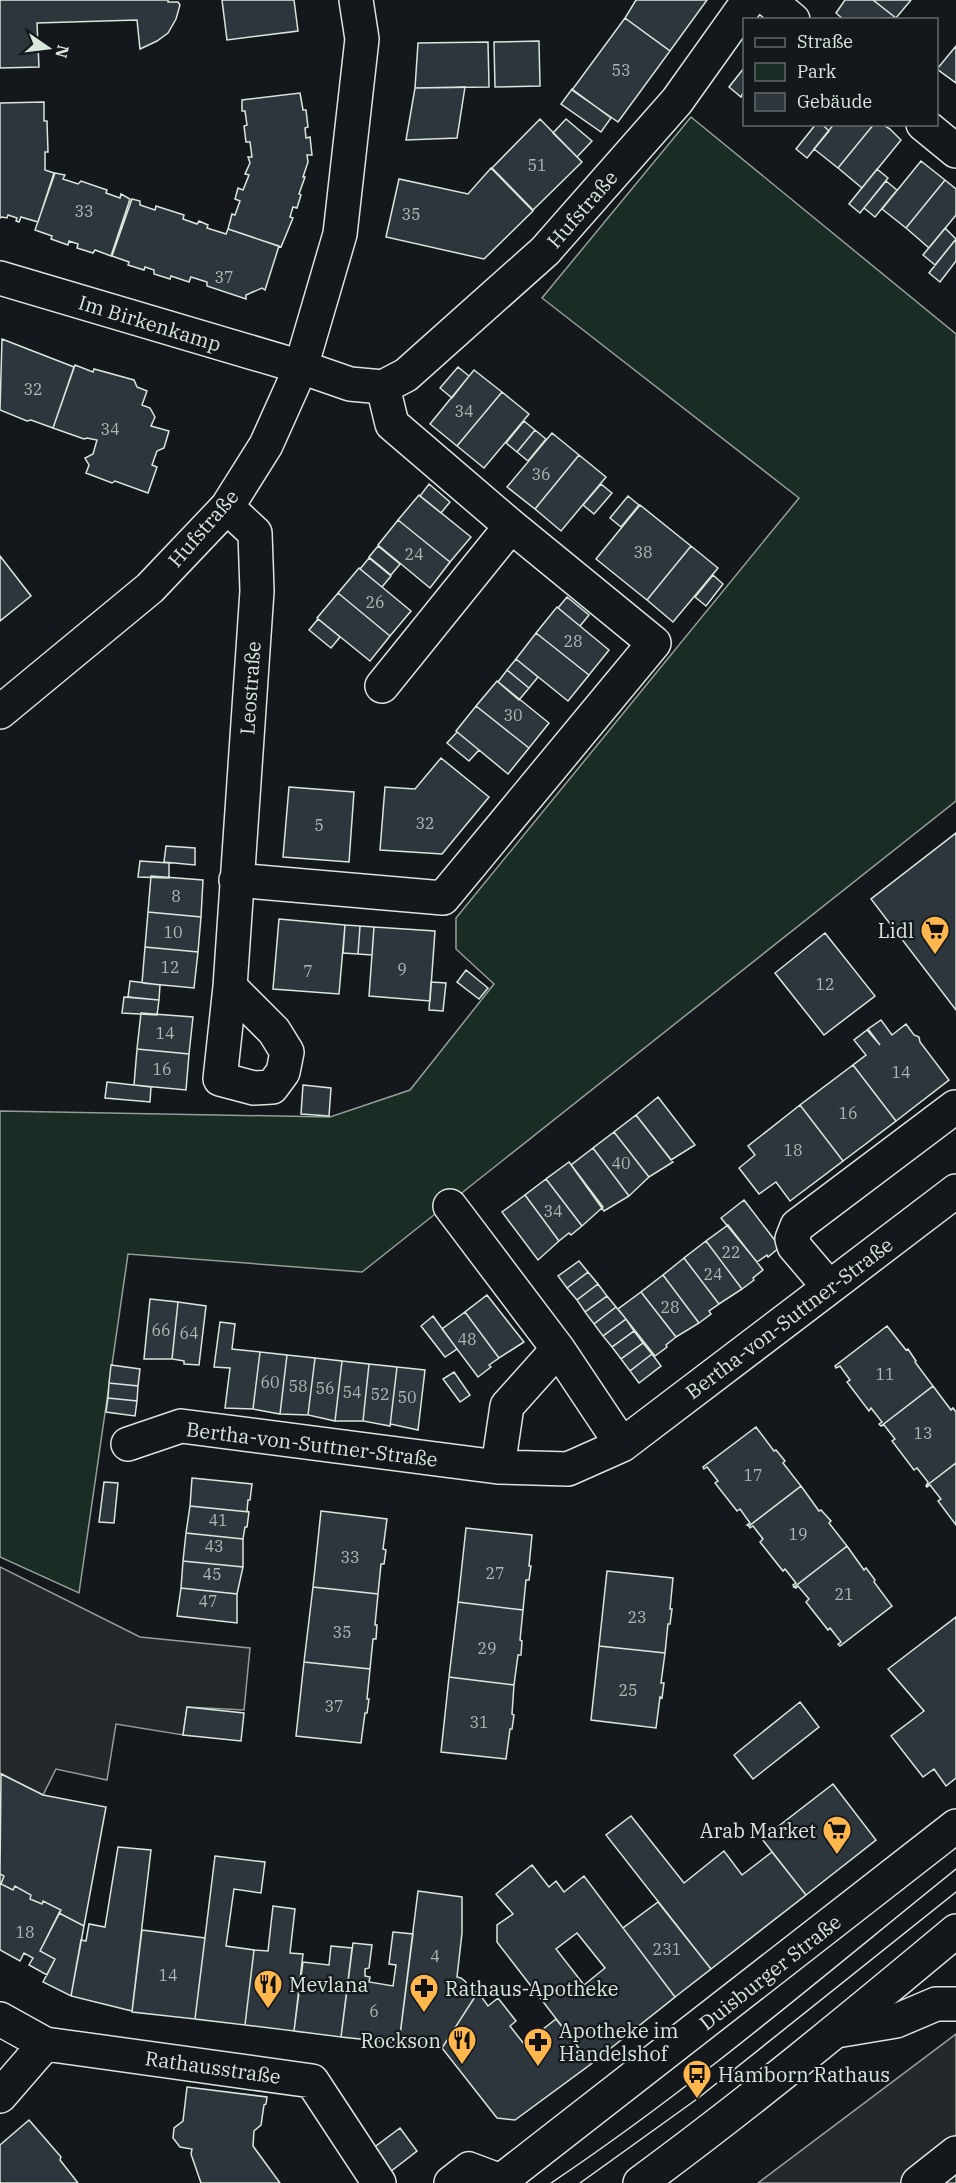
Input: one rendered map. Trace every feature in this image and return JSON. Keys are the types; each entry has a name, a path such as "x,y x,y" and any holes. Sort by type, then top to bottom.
{"street":[{"name":"Hufstraße","path":"0,712 150,588 227,507 266,445 301,367 340,234 362,39 356,0"},
{"name":"Hufstraße","path":"383,387 406,375 545,251 677,101 749,0"},
{"path":"769,0 791,18"},
{"path":"925,126 956,151"},
{"name":"Im Birkenkamp","path":"0,278 301,367"},
{"path":"236,880 443,898 654,643 511,526 392,424 383,387 350,384 301,367"},
{"name":"Leostraße","path":"227,507 255,533 257,591 230,987"},
{"path":"382,686 511,526"},
{"path":"830,1287 794,1246 792,1239 797,1226 955,1107"},
{"name":"Bertha-von-Suttner-Straße","path":"128,1444 181,1426 498,1467 568,1468 622,1445 956,1191"},
{"path":"450,1206 558,1350 622,1445"},
{"path":"498,1467 507,1406 558,1350"},
{"name":"Duisburger Straße","path":"501,2182 956,1826"},
{"path":"640,2183 836,2031 956,1931"},
{"path":"836,2031 896,2021 936,2004 956,2004"},
{"name":"Rathausstraße","path":"0,2019 45,2044 312,2081 379,2183"},
{"path":"0,2097 45,2044"},
{"path":"918,2183 956,2153"},
{"path":"451,2183 469,2169 501,2182"}],"green space":[{"path":"691,117 956,334 956,801 362,1272 128,1254 79,1593 0,1557 0,1111 330,1117 410,1090 494,984 456,949 456,918 799,498 542,298"}],"shaded area":[{"path":"0,1567 140,1637 250,1648 244,1710 187,1707 183,1735 116,1724 107,1780 56,1769 43,1795 0,1773"},
{"path":"956,2034 956,2183 758,2183"}],"building":[{"path":"0,0 168,0 168,2 178,2 180,5 176,19 168,33 140,49 137,20 37,23 39,67 0,68"},
{"path":"222,0 294,0 298,31 227,40"},
{"path":"636,0 707,0 670,51 625,18"},
{"path":"845,0 873,0 896,18 842,18 836,13"},
{"path":"873,0 911,0 896,18"},
{"path":"625,18 670,51 618,122 572,90"},
{"path":"539,41 540,86 495,87 494,42"},
{"path":"488,42 489,87 415,88 418,43"},
{"path":"956,46 956,83 938,68"},
{"path":"743,69 741,97 729,87"},
{"path":"465,87 457,138 406,140 415,88"},
{"path":"572,89 611,118 601,132 561,104"},
{"path":"300,93 303,110 306,110 308,127 305,128 306,138 310,137 312,155 307,155 308,162 303,177 305,177 299,194 301,195 297,208 293,207 290,217 293,218 281,247 228,229 232,214 235,215 240,201 235,199 238,188 243,190 249,175 245,174 250,163 248,157 252,157 250,142 246,142 244,126 247,125 245,111 242,111 242,100"},
{"path":"44,102 48,152 45,152 45,170 54,173 38,222 21,217 19,222 16,221 17,218 8,215 7,218 0,218 0,103"},
{"path":"540,119 582,162 533,210 492,168"},
{"path":"566,119 592,141 577,157 553,133"},
{"path":"814,126 824,126 829,131 807,158 796,149"},
{"path":"832,126 872,126 838,168 814,149"},
{"path":"872,126 885,126 901,140 862,188 838,168"},
{"path":"921,161 945,180 906,228 882,209"},
{"path":"491,168 533,211 484,259 386,237 399,179 468,194"},
{"path":"877,169 888,178 860,213 849,204"},
{"path":"55,173 65,175 63,179 78,184 81,181 107,190 106,193 120,198 121,194 130,199 111,256 95,250 93,253 77,248 78,244 69,241 68,245 35,230"},
{"path":"945,180 956,189 956,215 929,248 906,228"},
{"path":"886,181 897,190 875,217 864,208"},
{"path":"132,199 140,201 140,205 155,210 156,206 184,215 183,219 197,224 199,221 208,225 207,228 226,234 228,229 279,246 265,290 262,288 246,295 246,299 207,286 207,282 191,277 189,282 171,276 170,279 154,274 154,270 145,267 144,270 128,265 129,262 112,256"},
{"path":"945,228 956,239 935,265 923,255"},
{"path":"956,239 956,261 940,282 929,273"},
{"path":"2,339 74,367 53,428 0,410"},
{"path":"75,365 93,372 94,369 134,380 137,387 147,391 142,405 150,408 155,417 151,426 169,431 164,448 157,451 152,465 157,467 148,493 86,473 89,465 85,458 93,454 97,440 84,439 53,428"},
{"path":"458,367 469,376 452,398 440,388"},
{"path":"474,370 502,392 457,446 430,424"},
{"path":"502,392 529,414 484,468 457,446"},
{"path":"524,421 535,430 517,452 506,443"},
{"path":"535,430 546,439 528,461 517,452"},
{"path":"552,433 579,455 535,509 507,487"},
{"path":"579,455 606,477 561,531 535,509"},
{"path":"429,484 450,502 441,513 420,496"},
{"path":"601,484 612,493 594,514 583,505"},
{"path":"419,495 471,537 450,562 398,520"},
{"path":"628,496 639,505 621,527 610,518"},
{"path":"640,505 691,546 647,600 596,559"},
{"path":"398,520 450,562 430,588 378,545"},
{"path":"378,546 400,564 391,575 369,557"},
{"path":"691,546 718,568 673,622 647,600"},
{"path":"0,556 31,596 0,621"},
{"path":"369,558 391,576 382,587 360,569"},
{"path":"359,568 411,611 390,636 338,593"},
{"path":"713,575 723,584 706,606 695,597"},
{"path":"338,593 390,636 370,661 317,618"},
{"path":"567,597 589,615 580,626 558,608"},
{"path":"557,607 609,650 589,675 536,633"},
{"path":"318,619 340,637 331,648 309,630"},
{"path":"536,633 589,675 568,701 516,659"},
{"path":"516,659 538,677 529,688 507,670"},
{"path":"507,670 529,688 519,700 498,682"},
{"path":"497,681 549,723 529,748 476,706"},
{"path":"476,706 529,748 508,774 456,731"},
{"path":"457,732 479,750 469,761 447,743"},
{"path":"441,758 489,797 442,854 380,850 385,787 415,789"},
{"path":"289,787 354,792 349,862 283,857"},
{"name":"Lidl","path":"956,833 956,1010 871,899"},
{"path":"166,846 195,848 195,865 164,862"},
{"path":"140,861 169,863 169,878 138,877"},
{"path":"151,876 203,880 201,917 148,912"},
{"path":"148,912 201,917 198,952 145,947"},
{"path":"279,919 345,925 339,994 273,989"},
{"path":"345,925 360,926 358,954 343,953"},
{"path":"360,926 374,927 372,955 358,954"},
{"path":"374,927 435,931 430,1001 369,996"},
{"path":"825,933 875,996 824,1035 775,973"},
{"path":"145,947 198,952 194,988 142,983"},
{"path":"466,970 488,988 479,999 457,982"},
{"path":"130,981 160,985 159,1000 128,997"},
{"path":"431,982 446,983 443,1011 429,1010"},
{"path":"124,997 159,1000 157,1015 122,1013"},
{"path":"141,1013 193,1017 189,1054 137,1049"},
{"path":"881,1020 892,1035 906,1024 914,1035 919,1037 920,1042 949,1080 896,1121 853,1065 866,1055 854,1040 867,1030 880,1045 868,1029"},
{"path":"137,1049 189,1054 186,1090 134,1085"},
{"path":"853,1065 896,1121 843,1161 800,1105"},
{"path":"107,1082 151,1087 150,1102 105,1098"},
{"path":"303,1085 331,1088 329,1116 301,1114"},
{"path":"658,1097 695,1145 671,1160 636,1115"},
{"path":"800,1105 843,1161 790,1201 776,1182 759,1194 739,1168 755,1155 748,1146"},
{"path":"636,1115 673,1162 649,1177 614,1132"},
{"path":"614,1132 649,1177 629,1196 593,1148"},
{"path":"593,1148 629,1196 604,1211 571,1165"},
{"path":"569,1162 603,1207 582,1226 546,1179"},
{"path":"546,1179 582,1226 559,1241 525,1195"},
{"path":"525,1195 559,1241 538,1260 502,1212"},
{"path":"744,1200 780,1247 768,1257 767,1255 757,1262 721,1218"},
{"path":"728,1225 763,1270 742,1289 706,1241"},
{"path":"706,1241 742,1289 719,1304 684,1258"},
{"path":"684,1258 719,1304 709,1311 711,1314 699,1323 663,1275"},
{"path":"579,1261 588,1272 567,1288 558,1276"},
{"path":"588,1272 598,1284 577,1300 567,1288"},
{"path":"663,1275 699,1323 676,1337 641,1292"},
{"path":"598,1284 607,1296 585,1312 577,1300"},
{"path":"641,1292 676,1337 655,1356 618,1309"},
{"path":"487,1295 524,1342 499,1358 465,1312"},
{"path":"607,1296 616,1307 594,1324 585,1312"},
{"path":"150,1299 178,1302 172,1359 144,1359"},
{"path":"178,1302 206,1306 199,1365 184,1364 184,1361 172,1359"},
{"path":"616,1307 626,1319 603,1336 594,1324"},
{"path":"465,1312 499,1358 478,1377 442,1329"},
{"path":"433,1316 457,1349 445,1357 421,1326"},
{"path":"626,1319 634,1331 612,1347 603,1336"},
{"path":"220,1322 235,1324 232,1349 260,1352 253,1409 225,1408 230,1368 214,1367"},
{"path":"887,1326 906,1350 908,1349 933,1386 881,1426 879,1424 882,1422 871,1408 869,1411 847,1382 850,1380 840,1366 836,1368 835,1366"},
{"path":"634,1331 643,1343 621,1359 612,1347"},
{"path":"643,1343 652,1354 630,1371 621,1359"},
{"path":"260,1352 287,1355 280,1414 253,1409"},
{"path":"652,1354 661,1366 639,1383 630,1371"},
{"path":"287,1355 315,1358 308,1415 280,1414"},
{"path":"315,1358 342,1361 335,1421 308,1415"},
{"path":"342,1361 369,1364 363,1421 335,1421"},
{"path":"369,1364 397,1367 390,1426 363,1421"},
{"path":"111,1365 140,1369 138,1386 109,1383"},
{"path":"397,1367 425,1370 418,1430 391,1424 390,1426"},
{"path":"454,1372 470,1395 460,1402 443,1379"},
{"path":"109,1383 138,1386 137,1401 108,1398"},
{"path":"933,1386 951,1410 953,1408 956,1412 956,1463 926,1486 928,1482 917,1468 914,1470 892,1441 895,1439 884,1425 881,1426"},
{"path":"108,1398 137,1401 135,1416 106,1412"},
{"path":"756,1427 774,1451 776,1450 785,1461 783,1463 801,1486 749,1526 747,1525 750,1523 740,1509 737,1511 715,1483 718,1481 707,1467 704,1469 703,1467"},
{"path":"956,1463 956,1525 938,1501 941,1499 930,1485 926,1486"},
{"path":"192,1478 252,1484 250,1500 248,1500 247,1511 249,1512 190,1506"},
{"path":"104,1482 118,1483 114,1523 99,1522"},
{"path":"801,1486 819,1511 821,1510 831,1521 829,1523 847,1546 794,1587 796,1583 785,1569 783,1571 760,1542 763,1539 753,1526 750,1528 749,1526"},
{"path":"190,1506 249,1512 243,1539 186,1533"},
{"path":"321,1511 387,1519 383,1549 386,1550 384,1564 381,1564 378,1594 313,1587"},
{"path":"466,1528 532,1535 529,1566 531,1566 529,1580 526,1580 523,1610 458,1602"},
{"path":"186,1533 243,1539 243,1567 183,1561"},
{"path":"847,1546 864,1570 866,1568 875,1580 874,1582 892,1606 840,1646 838,1644 841,1642 830,1628 828,1630 806,1602 809,1599 798,1586 794,1587"},
{"path":"183,1561 243,1567 237,1594 181,1588"},
{"path":"607,1571 673,1578 670,1609 672,1609 665,1653 599,1646"},
{"path":"313,1587 378,1594 376,1639 373,1639 370,1669 304,1662"},
{"path":"181,1588 237,1594 237,1623 177,1616"},
{"path":"458,1602 523,1610 521,1655 518,1655 514,1685 449,1677"},
{"path":"956,1617 956,1778 946,1786 934,1769 923,1777 891,1736 924,1711 888,1669"},
{"path":"599,1646 665,1653 661,1683 664,1683 656,1728 591,1720"},
{"path":"304,1662 370,1669 367,1699 369,1699 361,1743 296,1736"},
{"path":"449,1677 514,1685 512,1714 514,1715 506,1759 441,1752"},
{"path":"800,1702 819,1727 753,1779 734,1755"},
{"path":"187,1707 244,1713 241,1741 183,1735"},
{"path":"1,1774 43,1795 106,1807 84,1926 59,1913 61,1910 43,1901 42,1904 30,1899 31,1895 15,1886 13,1890 1,1884 4,1876 0,1874"},
{"path":"833,1784 876,1840 806,1895 762,1839"},
{"path":"631,1816 684,1883 724,1851 742,1875 772,1852 806,1895 711,1969 606,1835"},
{"path":"118,1847 151,1850 132,2011 71,1996 81,1940 86,1941 89,1924 105,1927"},
{"path":"215,1856 265,1862 261,1893 234,1889 226,1946 254,1950 245,2025 195,2019"},
{"path":"532,1865 549,1887 556,1881 564,1892 584,1876 675,1997 591,2064 497,1942 497,1925 513,1914 496,1894","holes":["577,1933 605,1968 584,1985 556,1949"]},
{"path":"0,1874 4,1876 1,1884 13,1890 15,1886 31,1895 30,1899 42,1904 43,1901 61,1910 40,1951 55,1959 47,1975 29,1965 33,1958 24,1953 20,1961 0,1950"},
{"path":"418,1891 462,1897 462,1933 457,1977 466,1982 465,1990 478,1992 442,2048 399,2043"},
{"path":"658,1902 711,1969 675,1997 623,1928"},
{"path":"273,1906 295,1909 290,1953 303,1954 294,2031 245,2025 254,1950 268,1951"},
{"path":"59,1913 84,1926 71,1996 43,1982 55,1959 40,1951"},
{"path":"142,1930 205,1938 195,2019 132,2012"},
{"path":"393,1932 413,1934 399,2043 341,2037 353,1943 372,1945 369,1968 365,1969 365,1976 370,1977 369,1982 393,1986 396,1965 389,1964"},
{"path":"331,1946 352,1948 341,2037 294,2031 303,1962 329,1965"},
{"path":"478,1992 488,2006 498,1998 516,2021 510,2026 524,2044 556,2019 591,2064 515,2120 497,2118 442,2048"},
{"path":"187,2087 267,2097 261,2125 254,2131 253,2146 280,2183 201,2183 191,2154 192,2149 180,2147 173,2138 174,2128 183,2121"},
{"path":"29,2120 61,2157 60,2160 78,2183 0,2183 0,2145"},
{"path":"400,2128 417,2151 390,2172 372,2149"}],"tram line":[{"path":"551,2183 604,2147 706,2070 956,1869"},
{"path":"580,2183 697,2099 956,1892"}],"place":[{"name":"Lidl","path":"935,956"},
{"name":"Arab Market","path":"837,1856"},
{"name":"Mevlana","path":"268,2010"},
{"name":"Rathaus-Apotheke","path":"424,2014"},
{"name":"Rockson","path":"462,2066"},
{"name":"Apotheke im Handelshof","path":"538,2068"},
{"name":"Hamborn Rathaus","path":"697,2100"}]}
